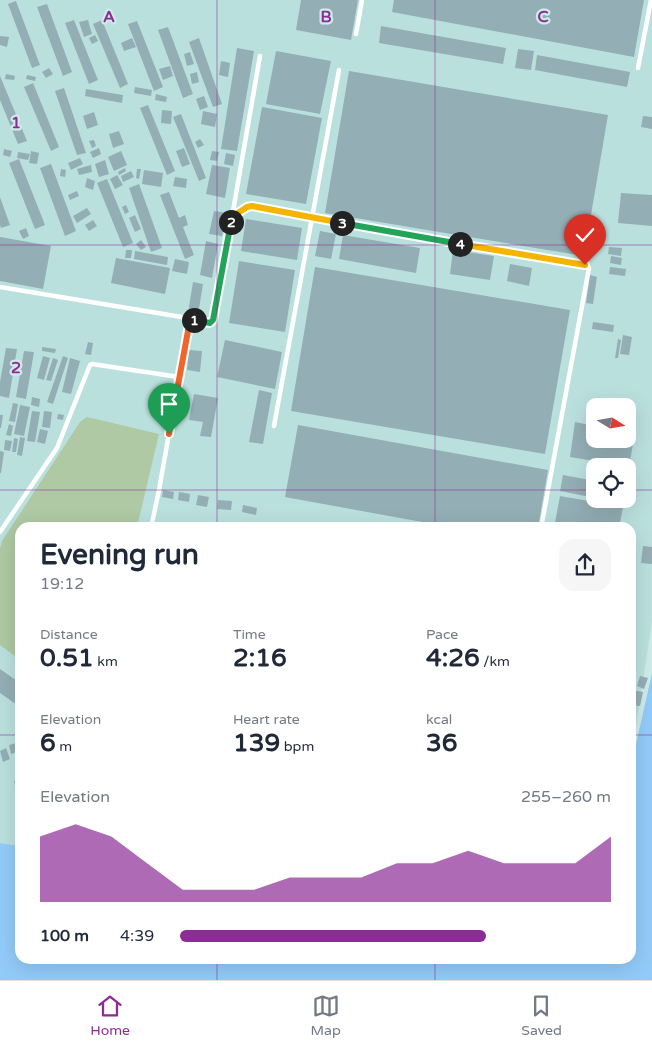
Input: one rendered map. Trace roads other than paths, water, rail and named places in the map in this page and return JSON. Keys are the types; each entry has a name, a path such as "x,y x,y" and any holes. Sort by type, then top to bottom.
{"lane":[{"path":"356,34 362,0"},
{"path":"638,68 650,0"},
{"path":"0,287 210,323 213,320 260,56"},
{"path":"274,426 340,70"},
{"path":"232,217 247,207 252,206 588,266 542,522"},
{"path":"151,522 190,320"},
{"path":"0,532 57,448 90,365 179,377"}],"water":[{"path":"652,673 652,980 0,980 0,843 15,845 15,964 636,964 636,745"}]}
